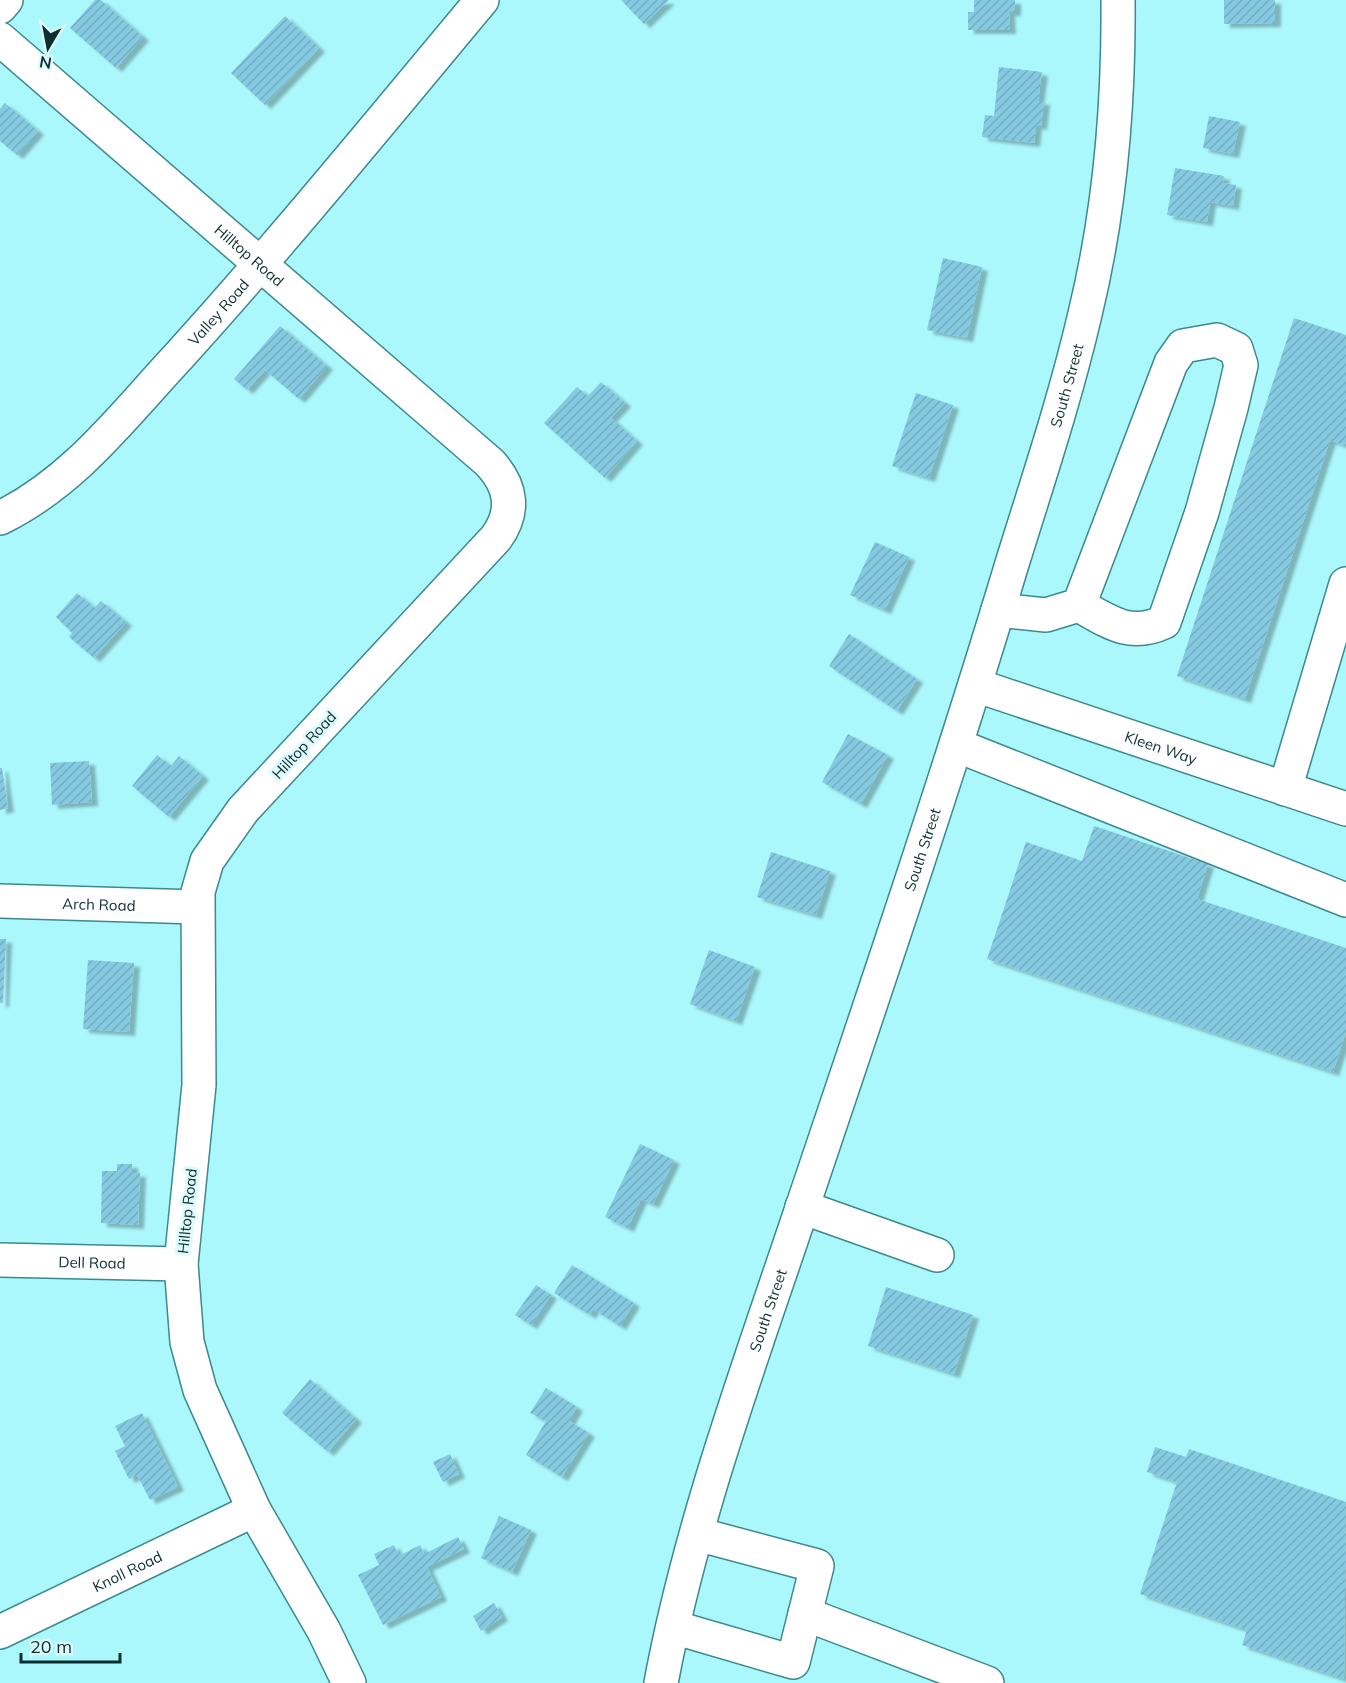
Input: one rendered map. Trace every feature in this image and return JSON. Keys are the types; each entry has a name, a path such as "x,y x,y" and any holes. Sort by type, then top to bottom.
{"street":[{"path":"0,7 6,0"},
{"name":"Valley Road","path":"0,518 46,491 84,459 261,265 482,0"},
{"name":"South Street","path":"661,1683 697,1534 748,1369 956,746 1065,390 1094,273 1113,144 1118,0"},
{"name":"Hilltop Road","path":"0,39 490,463 505,482 510,504 503,529 488,548 228,828 207,861 200,884 197,907 199,1085 182,1264 183,1313 192,1365 254,1510 324,1631 349,1683"},
{"path":"998,610 1046,615 1079,605 1119,628 1151,628 1164,622 1202,512 1231,408 1241,365 1236,349 1216,340 1183,346 1171,363 1079,605"},
{"path":"1285,789 1346,584"},
{"name":"Kleen Way","path":"975,685 1346,809"},
{"path":"956,746 1346,900"},
{"name":"Arch Road","path":"0,901 197,907"},
{"path":"802,1207 936,1255"},
{"name":"Dell Road","path":"0,1260 182,1264"},
{"name":"Knoll Road","path":"0,1632 254,1510"},
{"path":"673,1627 793,1662 817,1566 697,1534"},
{"path":"805,1614 987,1683"}],"building":[{"path":"95,0 101,0 143,37 116,68 70,28"},
{"path":"621,0 669,0 644,24"},
{"path":"974,0 1015,0 1015,12 1009,12 1010,30 968,30 968,12 974,12"},
{"path":"1224,0 1275,0 1275,23 1224,24"},
{"path":"285,16 319,48 265,105 231,73"},
{"path":"999,67 1042,72 1038,101 1044,101 1041,126 1036,125 1034,143 982,137 985,115 994,116"},
{"path":"5,103 38,131 17,155 0,141 0,109"},
{"path":"1209,116 1240,122 1233,154 1203,148"},
{"path":"1175,168 1224,176 1223,183 1236,185 1233,206 1210,202 1207,222 1167,215"},
{"path":"943,258 982,267 967,338 927,330"},
{"path":"1294,318 1346,335 1346,446 1330,440 1245,699 1177,676"},
{"path":"280,326 327,366 299,399 265,370 247,390 234,379"},
{"path":"601,382 625,403 611,418 637,441 605,478 544,423 577,387 588,396"},
{"path":"916,393 953,405 929,478 892,466"},
{"path":"875,542 909,557 885,610 850,595"},
{"path":"77,593 95,608 101,601 126,622 94,658 69,637 72,633 56,617"},
{"path":"849,634 917,679 897,711 829,666"},
{"path":"848,734 888,755 861,804 822,782"},
{"path":"157,755 171,766 179,756 203,776 169,817 132,786"},
{"path":"89,761 92,802 52,805 50,763"},
{"path":"0,768 2,768 8,808 0,810"},
{"path":"1094,826 1208,864 1197,899 1346,948 1346,1032 1333,1072 987,959 1026,842 1082,861"},
{"path":"771,852 830,871 816,915 757,897"},
{"path":"0,939 6,939 3,1003 0,1003"},
{"path":"709,950 755,967 736,1021 690,1004"},
{"path":"88,960 134,963 129,1032 83,1029"},
{"path":"640,1144 674,1160 653,1204 641,1199 628,1228 605,1217"},
{"path":"117,1164 132,1164 132,1173 140,1173 138,1225 101,1223 102,1171 117,1171"},
{"path":"572,1265 634,1303 620,1326 593,1309 590,1315 554,1293"},
{"path":"536,1285 551,1295 531,1325 515,1315"},
{"path":"886,1287 973,1315 954,1374 868,1346"},
{"path":"310,1379 356,1419 328,1452 282,1413"},
{"path":"546,1388 577,1407 569,1421 589,1433 562,1477 526,1455 546,1421 530,1413"},
{"path":"142,1413 178,1487 150,1500 137,1475 129,1479 115,1451 125,1446 115,1426"},
{"path":"1155,1447 1186,1457 1189,1449 1346,1502 1344,1679 1242,1645 1247,1630 1140,1594 1177,1482 1147,1472"},
{"path":"450,1454 459,1474 443,1482 433,1462"},
{"path":"499,1516 531,1530 512,1572 481,1558"},
{"path":"458,1537 464,1549 427,1567 441,1597 383,1625 358,1575 379,1565 374,1554 394,1545 399,1556 420,1545 424,1554"},
{"path":"494,1603 502,1617 481,1631 473,1616"}]}
